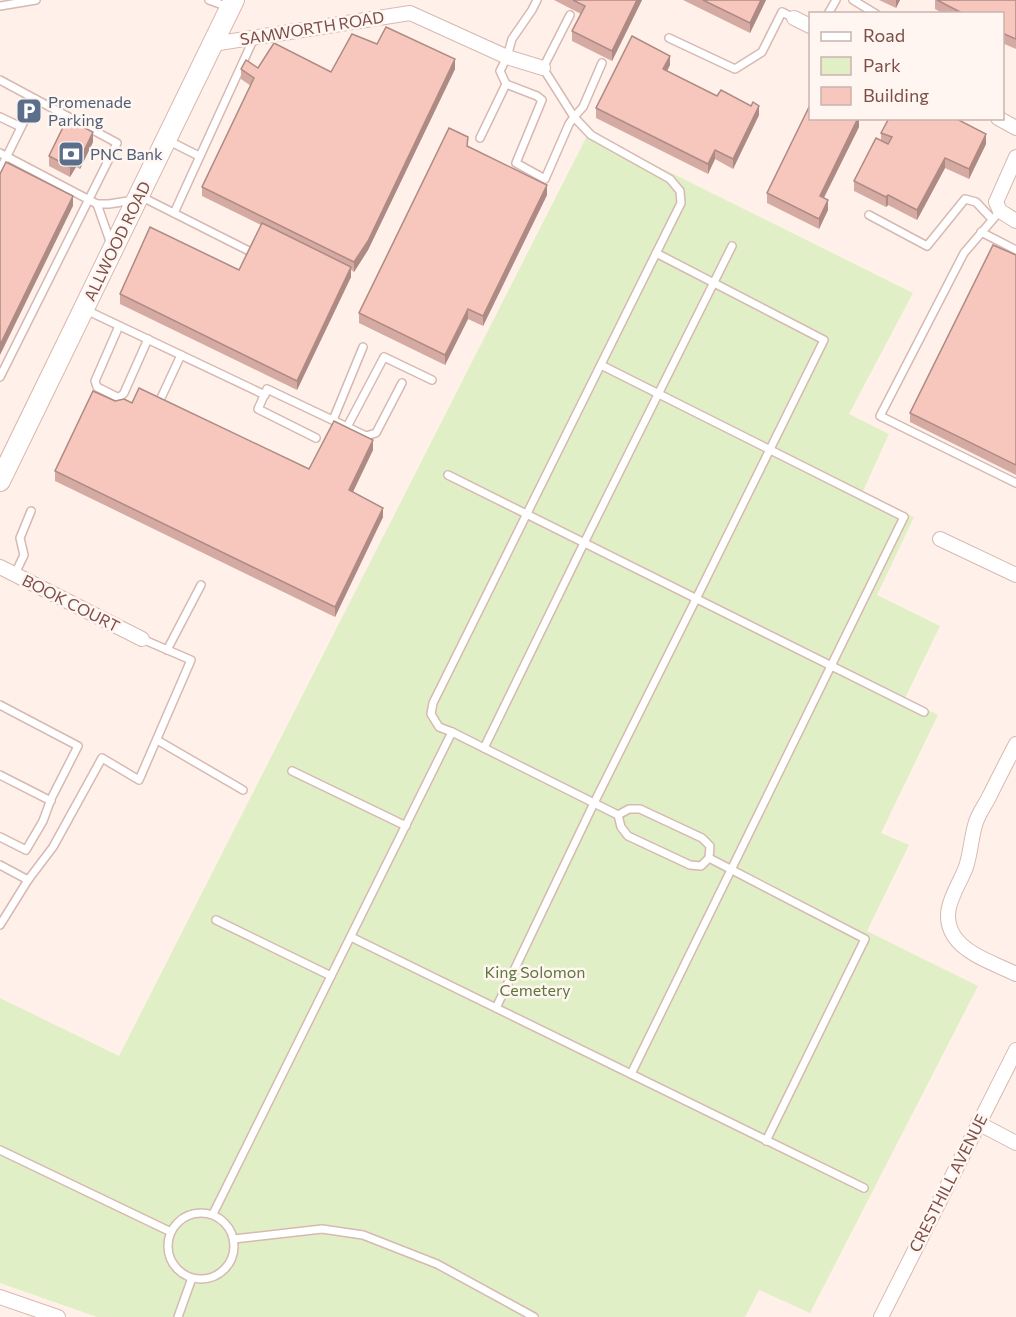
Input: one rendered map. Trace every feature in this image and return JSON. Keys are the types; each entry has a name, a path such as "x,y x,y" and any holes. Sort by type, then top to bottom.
{"main road":[{"name":"ALLWOOD ROAD","path":"0,481 232,4"}],"street":[{"name":"SAMWORTH ROAD","path":"213,44 410,14 507,57 543,68"},
{"path":"794,18 809,26"},
{"path":"1002,120 1016,128"},
{"path":"1005,217 996,202 1016,157"},
{"path":"940,539 1016,575"},
{"name":"BOOK COURT","path":"0,567 142,639"},
{"path":"1016,744 977,820 965,868 949,904 948,916 949,926 960,944 971,952 1016,974"},
{"name":"CRESTHILL AVENUE","path":"880,1317 1016,1050"},
{"path":"978,1123 1016,1143"},
{"path":"0,1297 58,1317"}],"lane":[{"path":"0,6 36,0"},
{"path":"209,0 232,4"},
{"path":"537,0 512,39 500,71 506,84 542,100 516,163 545,179 569,124 583,107 602,63"},
{"path":"853,0 873,12"},
{"path":"669,38 735,69 762,52 782,12 794,18"},
{"path":"570,15 543,68 574,117 591,135 670,179 680,191 681,203 433,703 431,714 440,727 618,815 621,827 628,836 690,865 701,866 709,858 710,846 702,838 640,809 629,808 618,815"},
{"path":"174,213 254,38"},
{"path":"0,80 117,143 0,377"},
{"path":"480,138 506,84"},
{"path":"0,170 3,154 21,127 35,99"},
{"path":"0,117 21,127"},
{"path":"166,140 199,156"},
{"path":"3,154 97,204 138,198 174,213 249,251"},
{"path":"869,214 927,246 965,199 1005,217"},
{"path":"97,204 113,249"},
{"path":"1005,217 981,232 964,253 880,416 1016,483"},
{"path":"981,232 1016,250"},
{"path":"484,748 732,246"},
{"path":"496,1008 594,803 824,340 656,253"},
{"path":"84,309 265,395"},
{"path":"119,326 95,381 97,387 117,397 124,393 148,339"},
{"path":"333,420 363,347"},
{"path":"161,398 181,355"},
{"path":"347,427 384,357 432,380"},
{"path":"601,365 904,517 630,1074"},
{"path":"316,438 258,408 267,389 366,436 376,433 402,382"},
{"path":"448,475 924,712"},
{"path":"15,574 24,555 20,538 31,511"},
{"path":"167,650 201,585"},
{"path":"0,925 28,880 53,847 102,758 139,780 191,660 142,639"},
{"path":"0,705 78,746 43,821 26,850 0,837"},
{"path":"213,1214 452,732"},
{"path":"156,740 243,790"},
{"path":"292,771 406,826"},
{"path":"0,775 51,801"},
{"path":"709,858 865,939 766,1141"},
{"path":"0,865 28,880"},
{"path":"216,920 331,976"},
{"path":"351,937 864,1188"},
{"path":"0,1150 171,1232"},
{"path":"192,1213 213,1214 223,1220 234,1239 231,1261 214,1277 192,1278 182,1273 169,1256 168,1245 171,1232 174,1225 192,1213"},
{"path":"234,1239 322,1229 363,1235 437,1264 534,1317"},
{"path":"178,1317 192,1278"}],"green space":[{"name":"King Solomon Cemetery","path":"589,132 913,293 849,414 889,434 863,491 914,517 877,595 940,626 905,698 938,715 881,833 909,845 867,931 978,986 810,1313 759,1290 745,1317 97,1317 0,1283 0,998 119,1056"}],"building":[{"path":"573,0 637,0 612,51 572,31 585,6"},
{"path":"703,0 761,0 750,23"},
{"path":"937,0 1016,0 1016,39 1004,34 1004,12 960,12"},
{"path":"386,27 455,59 368,241 354,262 202,187 254,78 241,69 246,60 258,68 274,43 331,72 352,34 377,44"},
{"path":"632,36 670,56 663,69 717,96 721,90 751,106 753,102 759,106 733,159 715,150 708,164 596,108"},
{"path":"809,107 809,120 857,120 820,196 828,200 819,219 767,193"},
{"name":"PNC Bank","path":"67,119 93,132 80,159 76,157 70,167 49,156"},
{"path":"888,120 959,120 986,134 969,169 945,158 917,210 854,181 876,138 888,144 892,137 881,133"},
{"path":"449,128 468,137 467,146 547,185 483,316 468,309 445,355 359,313"},
{"path":"6,162 73,196 0,345 0,174"},
{"path":"262,223 351,267 297,381 120,294 150,227 239,270"},
{"path":"993,245 1016,255 1016,465 910,413"},
{"path":"139,388 309,469 334,421 373,440 349,490 383,508 335,607 55,471 93,391 115,401 124,399 132,403"}],"place":[{"name":"Promenade Parking","path":"29,111"},
{"name":"PNC Bank","path":"71,154"}]}
